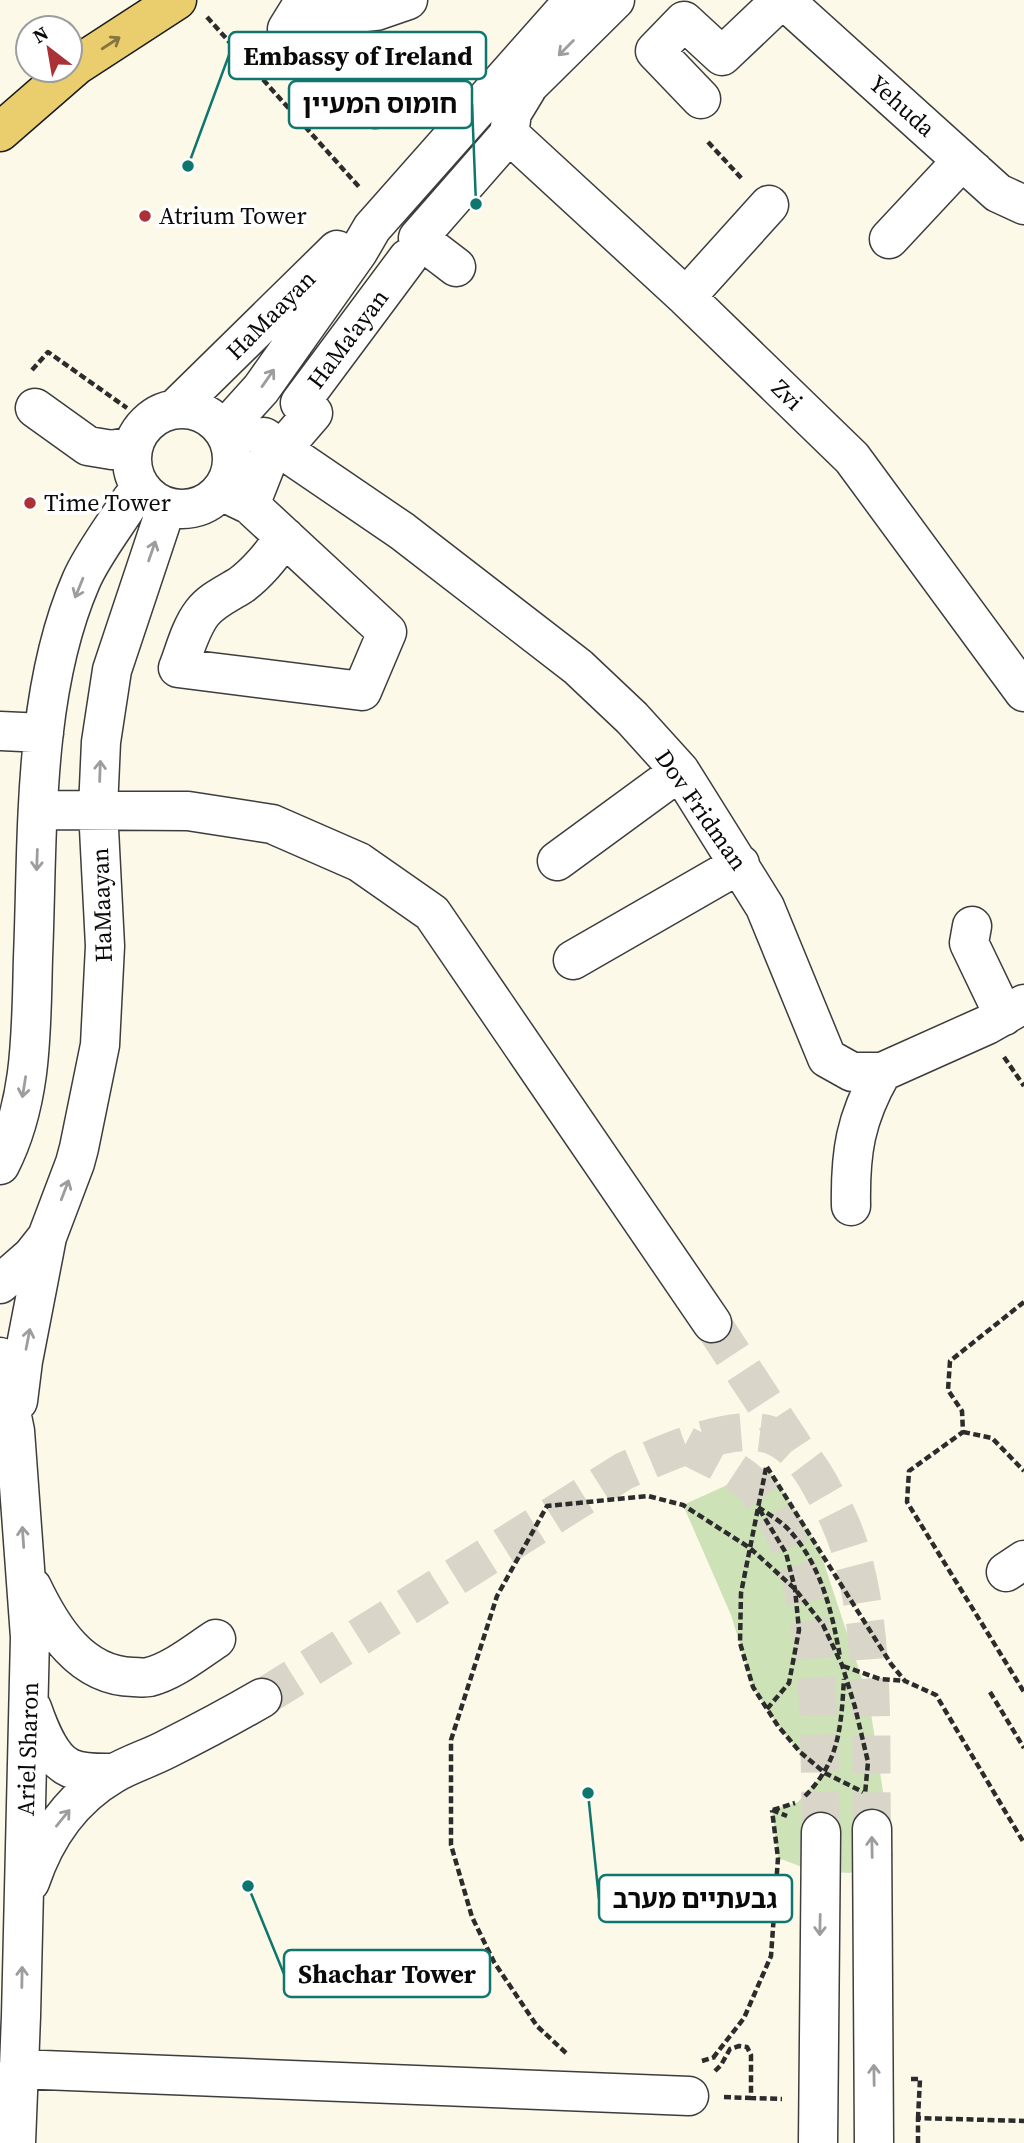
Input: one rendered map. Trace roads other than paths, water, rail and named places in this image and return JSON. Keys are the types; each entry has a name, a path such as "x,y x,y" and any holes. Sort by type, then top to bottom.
{"main road":[{"path":"0,132 77,65 189,5"}],"street":[{"path":"309,13 374,0"},
{"path":"309,13 376,11 408,0"},
{"name":"HaMaayan","path":"224,430 261,389 378,222 574,0"},
{"path":"456,267 418,238 509,134 512,113 529,85 615,0"},
{"path":"701,99 655,51 684,21 722,55 783,0"},
{"name":"Yehuda","path":"783,0 974,172 998,192 1024,205"},
{"name":"Zvi","path":"509,134 686,298 852,458 1024,692"},
{"path":"889,239 959,164 974,172"},
{"path":"686,298 769,205"},
{"name":"HaMaayan","path":"176,409 342,245 378,222"},
{"name":"HaMa'ayan","path":"273,444 313,413 300,403 408,258"},
{"path":"35,408 88,446 112,450 132,428"},
{"path":"132,428 139,432 161,413 189,409 215,420 224,430 231,445 233,462 230,477 236,498 285,537 387,632 362,691 178,668 192,629 202,612 217,598 242,584 263,566 285,537"},
{"path":"132,428 132,468 153,498 181,510 236,498 273,444"},
{"name":"Dov Fridman","path":"273,444 402,531 578,667 632,718 680,771 765,907 827,1058 852,1072 882,1072 987,1026 1014,1010"},
{"path":"0,1165 10,1145 21,1108 30,1047 44,733 55,664 66,620 82,578 124,511 153,498"},
{"name":"HaMaayan","path":"0,1284 32,1256 47,1237 75,1163 100,1045 105,946 99,809 101,742 113,670 153,498"},
{"path":"0,731 44,733"},
{"path":"557,861 680,771"},
{"path":"39,810 188,811 272,824 359,862 432,913 712,1324"},
{"path":"573,960 740,864"},
{"path":"972,926 969,943 1014,1010"},
{"path":"0,1060 20,1034 31,1011"},
{"path":"851,1206 850,1167 854,1140 866,1099 882,1072"},
{"path":"15,1431 23,1361 47,1237"},
{"name":"Ariel Sharon","path":"0,1357 15,1431 30,1637 23,1901 10,2016 18,2069 16,2143"},
{"path":"26,1575 45,1614 58,1632 77,1654 97,1668 122,1676 149,1677 174,1666 216,1639"},
{"path":"23,1901 37,1863 57,1826 86,1793 114,1773 212,1727 262,1698"},
{"path":"30,1703 44,1739 69,1768 89,1773 114,1773"},
{"path":"867,1808 874,2143"},
{"path":"806,1825 819,2101 818,2143"},
{"path":"18,2069 690,2076"}],"tunnel":[{"path":"712,1323 795,1449"},
{"path":"262,1698 624,1471 716,1436 754,1432 771,1435 788,1444 809,1466 836,1513 852,1554 866,1631 869,1672 872,1829"},
{"path":"685,1445 732,1470 757,1490 779,1523 796,1563 807,1607 814,1653 818,1701 821,1832"}],"place":[{"name":"Embassy of Ireland","path":"188,166"},
{"name":"חומוס המעיין","path":"476,204"},
{"name":"Atrium Tower","path":"145,216"},
{"name":"Time Tower","path":"30,503"},
{"name":"גבעתיים מערב","path":"588,1793"},
{"name":"Shachar Tower","path":"248,1886"}]}
